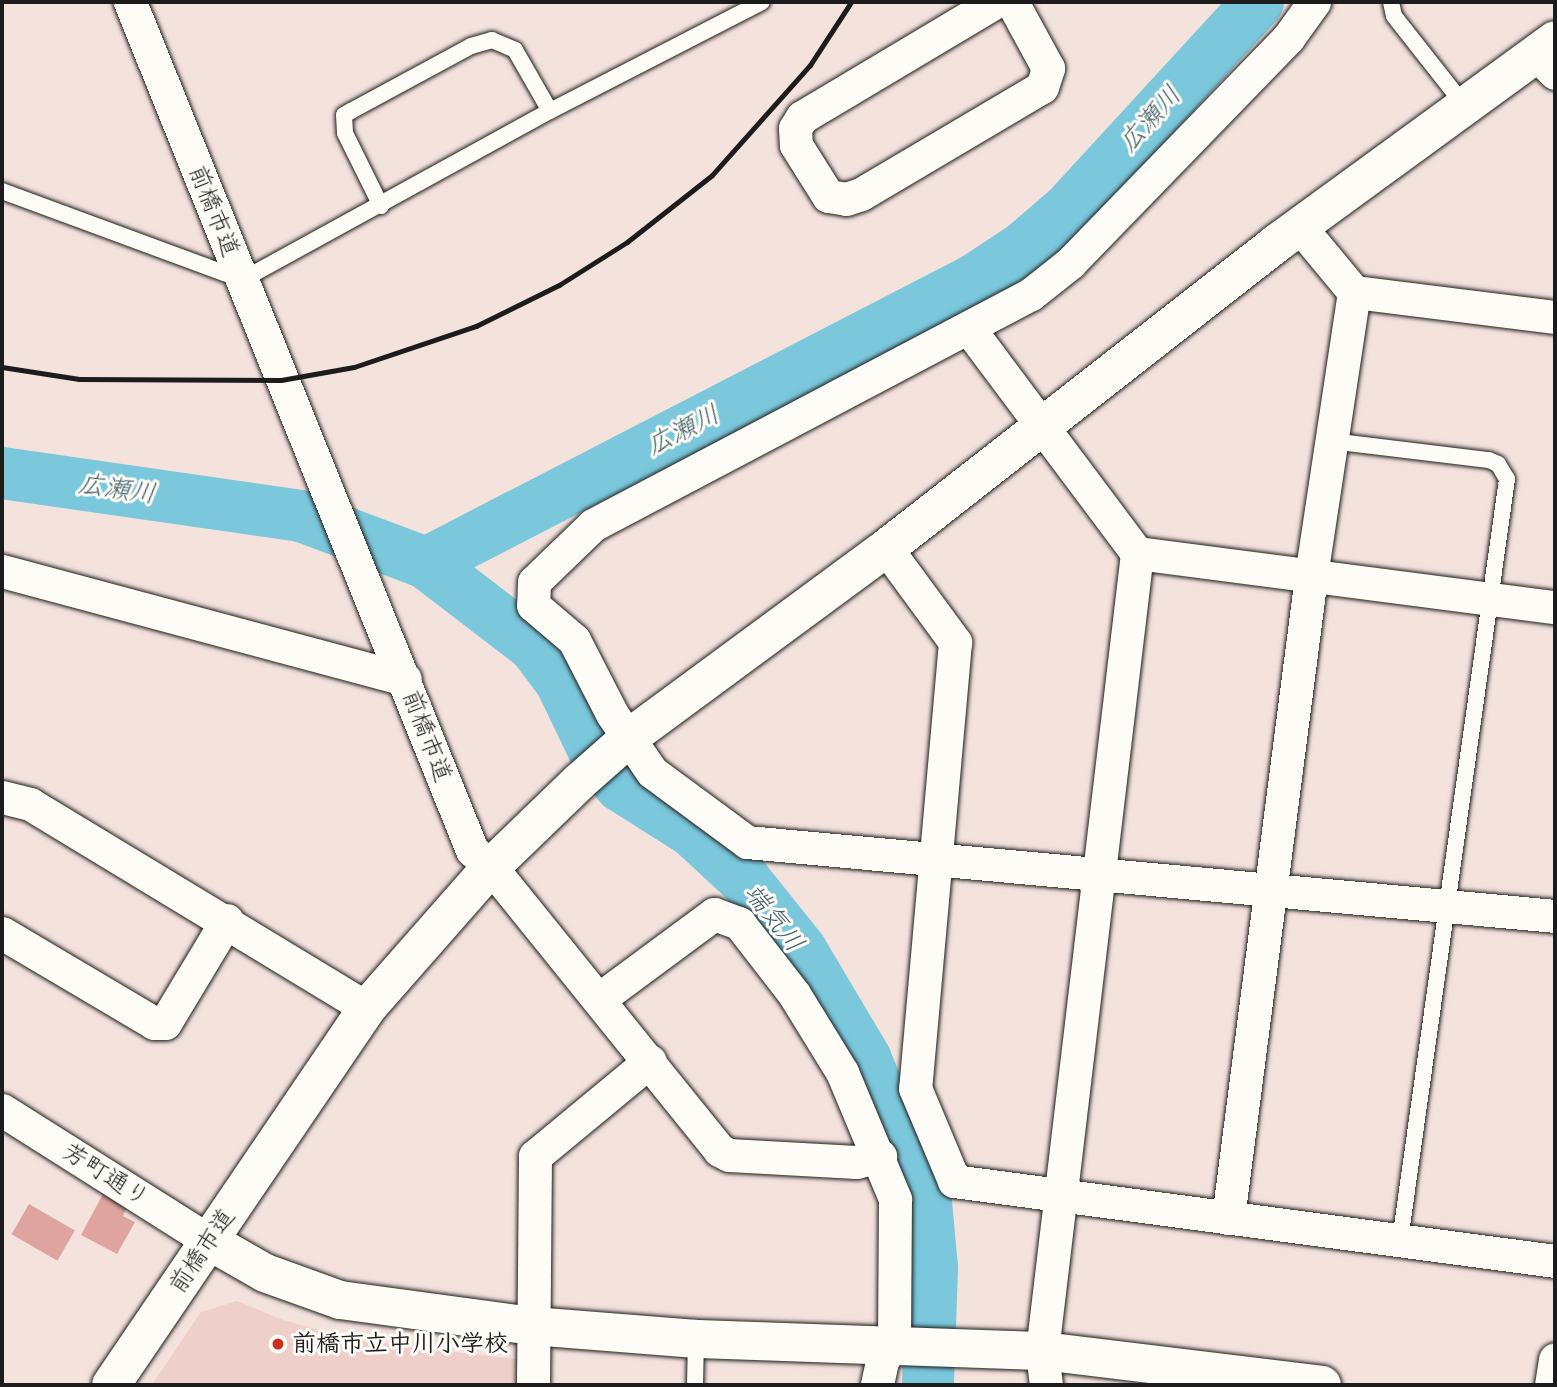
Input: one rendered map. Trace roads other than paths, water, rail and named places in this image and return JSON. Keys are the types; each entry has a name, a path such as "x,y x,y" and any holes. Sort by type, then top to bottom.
{"street":[{"name":"前橋市道","path":"111,1385 367,1008 491,867 472,850 130,2"},
{"path":"995,2 802,117 795,128 796,145 828,196 846,199 861,194 1042,87 1048,68 1012,2"},
{"path":"1314,2 1288,38 1070,263 1031,294 970,330 593,525 534,582 533,605 574,640 612,714 652,772 747,842 1555,916"},
{"path":"880,1156 856,1162 729,1155 719,1150 491,867 630,737 886,548 1300,227 1464,105 1549,56"},
{"path":"1300,227 1354,292 1555,317"},
{"path":"1228,1218 1311,576 1354,292"},
{"path":"970,330 1040,428 1137,553 1555,607"},
{"path":"886,548 955,642 915,1088 954,1181 1555,1261"},
{"path":"1044,1368 1060,1197 1137,553"},
{"path":"2,571 405,679"},
{"path":"2,797 30,804 227,920 367,1008"},
{"path":"599,999 705,920 726,915 738,923 794,994 842,1072 880,1156 898,1218 915,1344"},
{"path":"2,933 154,1023 164,1023 227,920"},
{"path":"533,1385 535,1156 650,1062"},
{"name":"芳町通り","path":"2,1110 209,1241"},
{"path":"209,1241 265,1273 340,1300 532,1326 696,1339 915,1344 1044,1368 1322,1385"},
{"path":"877,1385 882,1361 915,1344"},
{"path":"1551,1385 1555,1359"}],"lane":[{"path":"2,191 242,281 550,111 762,2"},
{"path":"1391,2 1394,16 1464,105"},
{"path":"381,205 345,134 345,116 351,111 471,46 492,40 515,50 550,111"},
{"path":"1331,441 1498,464 1507,479 1399,1240"},
{"path":"695,1385 696,1339"}],"waterway":[{"name":"広瀬川","path":"2,473 301,516 426,563 974,280 1024,247 1067,210 1258,2"},
{"name":"端気川","path":"426,563 534,646 561,682 599,761 621,786 692,831 745,880 801,950 865,1058 926,1202 932,1268 928,1385"}],"railway":[{"path":"2,367 79,379 281,380 354,367 476,326 559,285 627,242 712,175 810,65 851,2"}],"place":[{"name":"前橋市立中川小学校","path":"278,1344"}]}
